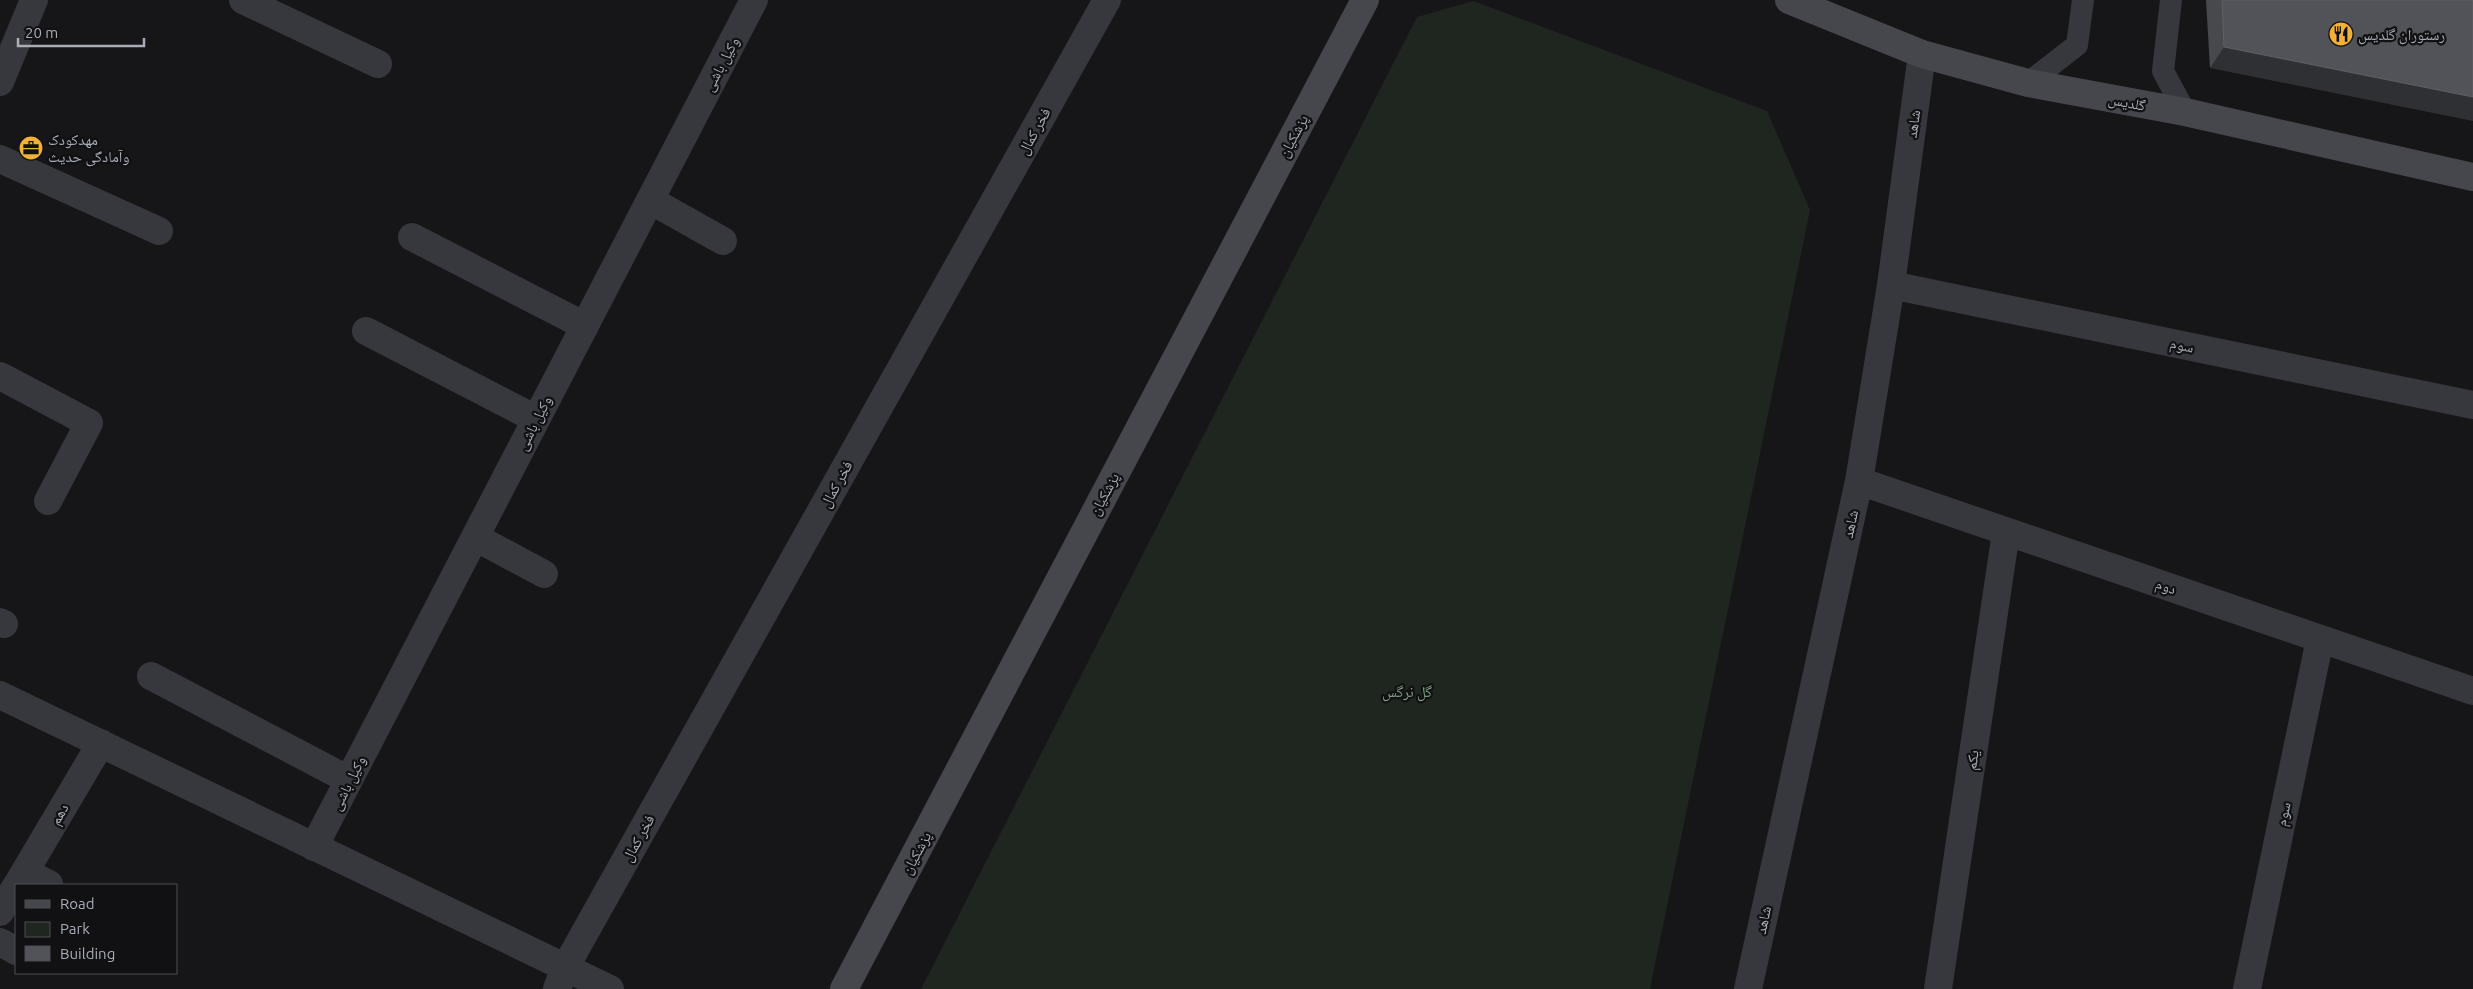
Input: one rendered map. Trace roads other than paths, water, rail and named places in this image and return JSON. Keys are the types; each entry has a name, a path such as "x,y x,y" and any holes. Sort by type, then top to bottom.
{"street":[{"path":"0,82 34,0"},
{"path":"243,0 378,64"},
{"name":"وکیل باشی","path":"314,847 753,0"},
{"name":"فخر کمال","path":"561,979 1107,0"},
{"name":"پزشکیان","path":"844,989 1365,0"},
{"name":"گلدیس","path":"1789,0 1922,54 2028,83 2184,112 2473,177"},
{"name":"شاهد","path":"1748,989 1859,481 1891,284 1922,54"},
{"path":"0,159 159,231"},
{"path":"650,200 723,241"},
{"path":"412,238 585,326"},
{"name":"سوم","path":"1891,284 2473,405"},
{"path":"366,331 536,419"},
{"path":"0,376 89,424 48,501"},
{"name":"دوم","path":"1859,481 2473,691"},
{"name":"یکم","path":"1938,989 2006,532"},
{"path":"475,537 544,574"},
{"name":"سوم","path":"2247,989 2320,639"},
{"path":"151,676 349,780"},
{"path":"0,694 314,847 561,979 610,989"},
{"name":"دهم","path":"19,881 101,743"},
{"path":"19,881 49,884"},
{"name":"دهم","path":"0,912 15,888"},
{"path":"0,942 15,950"}],"lane":[{"path":"2028,83 2077,45 2083,0"},
{"path":"2171,0 2163,71 2184,112"}],"place":[{"name":"رستوران گلدیس","path":"2341,34"},
{"name":"مهدکودک وآمادگی حدیث","path":"31,148"}],"park label":[{"name":"گل نرگس","path":"1407,691"}]}
